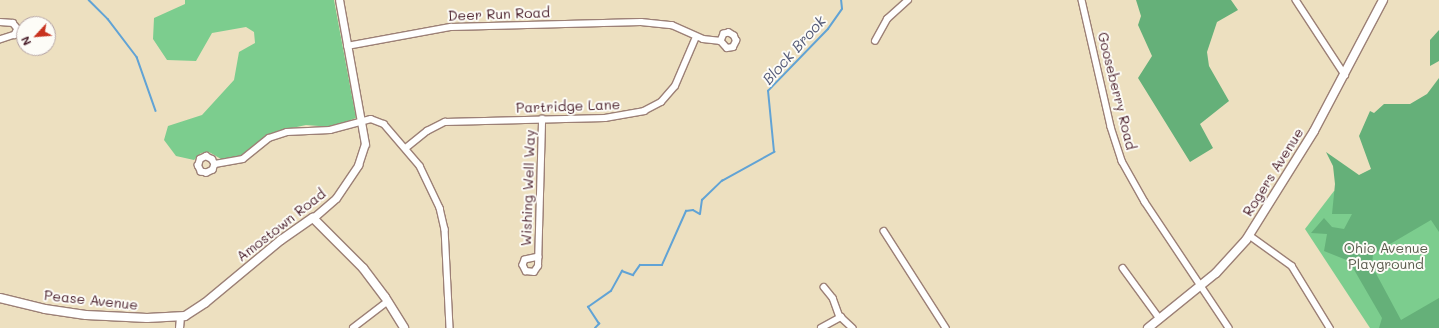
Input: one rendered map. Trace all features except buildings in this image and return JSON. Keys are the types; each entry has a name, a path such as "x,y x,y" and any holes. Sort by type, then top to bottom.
{"main road":[{"name":"Rogers Avenue","path":"1148,328 1202,286 1227,263 1249,235 1304,147 1345,74 1383,0"},
{"path":"313,218 353,256 388,301 404,328"},
{"name":"Amostown Road","path":"180,316 205,303 281,240 313,218"},
{"name":"Pease Avenue","path":"0,298 76,314 134,318 180,316"}],"street":[{"name":"Amostown Road","path":"313,218 336,198 358,165 365,144 339,0"},
{"path":"875,41 883,25 908,0"},
{"name":"Gooseberry Road","path":"1082,0 1111,127 1122,161 1154,215 1229,328"},
{"path":"1296,0 1345,74"},
{"path":"0,22 13,23 18,29 15,35 0,40"},
{"name":"Deer Run Road","path":"347,46 451,26 649,22 672,25 696,37 721,41"},
{"name":"Partridge Lane","path":"406,148 427,131 445,122 616,117 650,109 666,97 675,86 696,37"},
{"path":"215,164 242,159 270,138 280,134 303,130 330,130 371,119 380,121 406,148 428,181 443,218 450,328"},
{"name":"Wishing Well Way","path":"538,257 542,119"},
{"path":"884,231 946,328"},
{"path":"1249,235 1292,266 1330,328"},
{"path":"1123,268 1160,318"},
{"path":"824,287 833,298 840,317 852,328"},
{"path":"353,328 388,301"},
{"path":"180,316 180,328"},
{"path":"821,328 840,317"}],"green space":[{"path":"185,0 334,0 356,118 332,127 306,125 278,131 262,139 246,154 232,159 221,159 209,152 201,153 194,160 176,156 164,140 168,126 202,115 234,80 239,52 255,43 254,32 246,27 212,33 196,61 167,60 153,39 154,18 185,4"},
{"path":"1136,0 1231,0 1238,10 1217,22 1207,52 1209,66 1229,101 1200,124 1213,148 1190,162 1138,78 1152,56 1138,25 1141,16"},
{"path":"1439,30 1439,61 1430,66 1430,40"},
{"path":"1439,78 1439,232 1431,220 1373,254 1372,266 1401,320 1439,298 1439,328 1379,328 1382,318 1349,261 1324,251 1327,234 1311,233 1324,218 1332,227 1344,229 1352,214 1332,214 1335,184 1333,166 1326,152 1359,175 1371,169 1359,136 1370,111 1374,113 1384,104 1410,104 1427,94"},
{"name":"Ohio Avenue Playground","path":"1334,191 1439,215 1439,328 1370,328 1305,229"}],"waterway":[{"path":"89,0 108,19 137,57 156,111"},
{"name":"Block Brook","path":"595,328 599,324 588,307 611,291 622,271 633,275 640,265 662,265 686,211 693,210 700,214 702,200 722,181 774,152 768,91 828,29 842,9 841,0"}]}
